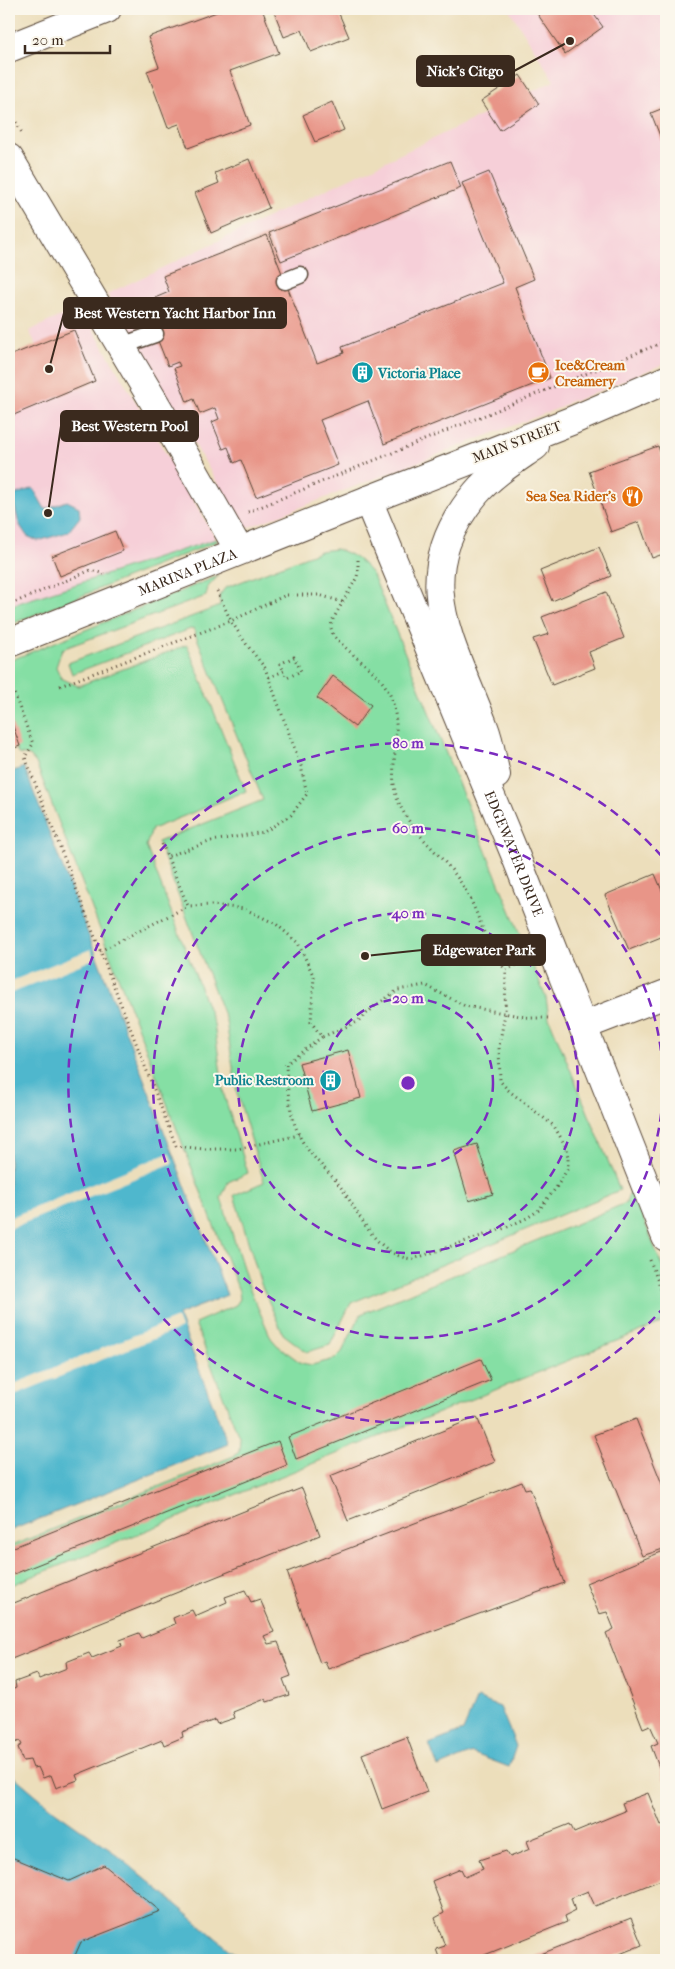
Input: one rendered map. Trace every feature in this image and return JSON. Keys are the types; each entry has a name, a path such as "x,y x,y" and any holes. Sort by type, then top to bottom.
{"main road":[{"path":"9,48 107,9"},
{"path":"9,158 239,550"},
{"name":"MAIN STREET","path":"368,500 570,421 666,380"},
{"path":"514,852 485,730 447,635 440,602 440,561 449,534 457,518 477,492 501,470 570,421"},
{"name":"MARINA PLAZA","path":"9,643 368,500"},
{"name":"EDGEWATER DRIVE","path":"368,500 514,852 666,1237"},
{"path":"583,1026 666,994"}],"lane":[{"path":"285,281 300,274"},
{"path":"121,346 155,334"}],"path":[{"path":"9,109 24,135"},
{"path":"243,514 666,341"},
{"path":"358,560 358,572 332,621 333,635 383,681 393,701 397,720 394,782 400,805 417,833 446,862 464,887 491,949 506,970"},
{"path":"11,604 91,570 110,576"},
{"path":"168,856 212,841 264,832 291,815 307,794 301,766 269,677 265,668 231,621 217,591"},
{"path":"60,686 231,621 286,595 319,594 343,602"},
{"path":"294,656 301,671 287,678 284,670 280,664 294,656"},
{"path":"269,677 284,670"},
{"path":"9,680 33,744 25,757 176,1146 204,1149 237,1149 299,1135"},
{"path":"162,844 188,906"},
{"path":"100,951 188,906 212,905 245,909 276,924 298,943 314,978 311,1022 322,1037"},
{"path":"505,1014 499,1046 500,1081 508,1090 554,1126 560,1135 568,1156 568,1168 556,1188 538,1210 527,1218 505,1228 428,1255 413,1259 404,1258 395,1254 376,1238 349,1203 341,1188 299,1135 288,1094 286,1064 322,1037 357,1022 375,1006 398,990 425,985 465,1006 531,1018 549,1018"}],"shaded area":[{"path":"509,9 666,9 666,363 575,401 573,399 562,407 244,529 107,294 554,81"},
{"path":"80,307 216,539 9,606 9,360 38,348 29,331"}],"green space":[{"path":"216,539 218,541 9,625 9,606"},
{"path":"336,549 357,559 373,575 546,998 549,1018 620,1190 351,1303 330,1345 307,1352 283,1334 261,1284 234,1195 264,1182 237,1093 226,1021 158,842 263,800 193,628 72,674 68,663 220,606 219,596 225,588 320,551"},
{"path":"218,576 208,587 206,596 62,649 56,667 61,678 78,686 187,645 246,791 152,829 146,846 214,1024 224,1095 248,1173 228,1182 221,1198 249,1287 271,1338 277,1345 301,1363 312,1365 335,1359 342,1352 361,1314 626,1203 631,1188 666,1276 666,1321 9,1586 9,1547 234,1456 239,1452 240,1440 195,1323 236,1305 240,1299 239,1291 36,763 30,756 18,754 9,729 9,661"}],"water":[{"path":"33,488 45,509 67,501 79,507 80,517 68,532 38,541 27,536 19,524 12,496"},
{"path":"24,767 227,1295 178,1315 228,1444 9,1531 9,773"},
{"path":"477,1698 500,1707 516,1746 509,1767 472,1753 438,1767 429,1744 463,1731"},
{"path":"9,1772 55,1811 116,1854 242,1960 9,1960"}],"pier":[{"path":"91,949 94,959 9,994 9,982"},
{"path":"169,1153 173,1163 9,1229 9,1218"},
{"path":"177,1318 181,1328 9,1397 9,1386"}],"building":[{"path":"225,9 262,9 279,53 230,71 250,125 188,148 179,124 168,128 147,71 159,67 148,37"},
{"path":"273,9 337,9 349,37 311,52 302,30 284,37"},
{"path":"365,9 379,9 367,13"},
{"path":"534,9 590,9 603,27 565,54"},
{"path":"520,75 539,104 500,130 481,101"},
{"path":"332,102 344,130 315,142 303,115"},
{"path":"666,107 666,145 664,146 651,113"},
{"path":"249,159 269,208 211,233 195,193 219,183 215,173"},
{"path":"450,161 461,188 281,261 269,233"},
{"name":"Victoria Place","path":"489,172 534,279 515,287 550,378 384,444 368,401 320,420 338,465 256,497 241,460 234,463 228,447 223,449 212,422 219,419 215,408 200,414 194,399 187,402 174,368 180,366 178,362 168,366 143,303 169,292 163,276 267,235 317,363 344,353 342,347 503,283 462,183"},
{"path":"74,330 95,381 9,417 9,356"},
{"name":"Sea Sea Rider's","path":"658,446 666,468 666,553 652,558 639,522 611,532 589,471"},
{"path":"115,531 123,551 60,576 52,556"},
{"path":"599,547 611,576 552,601 540,571"},
{"path":"606,592 624,638 589,652 595,668 552,685 533,639 549,634 542,617"},
{"path":"333,676 371,705 355,727 317,698"},
{"path":"9,715 20,746 9,750"},
{"path":"655,874 666,900 666,935 629,950 605,895"},
{"name":"Public Restroom","path":"348,1050 361,1098 312,1111 299,1063"},
{"path":"477,1144 493,1194 469,1201 454,1151"},
{"path":"481,1359 491,1380 296,1459 288,1437"},
{"path":"477,1417 495,1462 348,1521 330,1476"},
{"path":"636,1419 666,1494 666,1548 642,1556 594,1435"},
{"path":"278,1441 287,1465 9,1576 9,1549"},
{"path":"522,1482 525,1489 530,1488 564,1583 328,1669 325,1661 320,1663 287,1572"},
{"path":"302,1488 320,1535 9,1660 9,1605"},
{"path":"666,1550 666,1779 664,1780 651,1746 658,1743 650,1725 643,1728 606,1633 614,1629 607,1612 599,1614 586,1583"},
{"path":"245,1590 251,1602 260,1599 274,1632 264,1636 268,1644 278,1642 291,1676 283,1679 289,1695 267,1702 265,1699 233,1712 235,1718 217,1724 215,1720 182,1732 183,1737 164,1745 162,1740 76,1775 78,1780 56,1788 51,1775 43,1778 38,1767 33,1768 30,1760 23,1761 18,1747 22,1745 20,1741 9,1745 9,1691 16,1688 15,1682 37,1674 39,1679 67,1668 66,1662 89,1653 92,1658 122,1646 120,1640 139,1633 142,1638 175,1624 173,1618 192,1610 195,1616 227,1602 225,1597"},
{"path":"407,1737 427,1792 382,1809 362,1754"},
{"path":"648,1793 661,1825 666,1823 666,1878 595,1906 588,1891 571,1898 575,1911 565,1916 567,1922 472,1960 440,1960 436,1949 445,1946 435,1918 444,1913 432,1881 461,1869 465,1877 483,1869 479,1860 506,1851 510,1857 530,1849 527,1841 570,1824 574,1832 625,1811 622,1803"},
{"path":"9,1856 69,1881 104,1865 160,1911 81,1942 73,1960 9,1960"},
{"path":"631,1918 642,1945 605,1960 526,1960"}],"place":[{"name":"Nick's Citgo","path":"570,41"},
{"name":"Best Western Yacht Harbor Inn","path":"49,369"},
{"name":"Victoria Place","path":"362,373"},
{"name":"Ice&Cream Creamery","path":"539,373"},
{"name":"Sea Sea Rider's","path":"632,496"},
{"name":"Best Western Pool","path":"48,513"},
{"name":"Edgewater Park","path":"365,956"},
{"name":"Public Restroom","path":"330,1080"}]}
